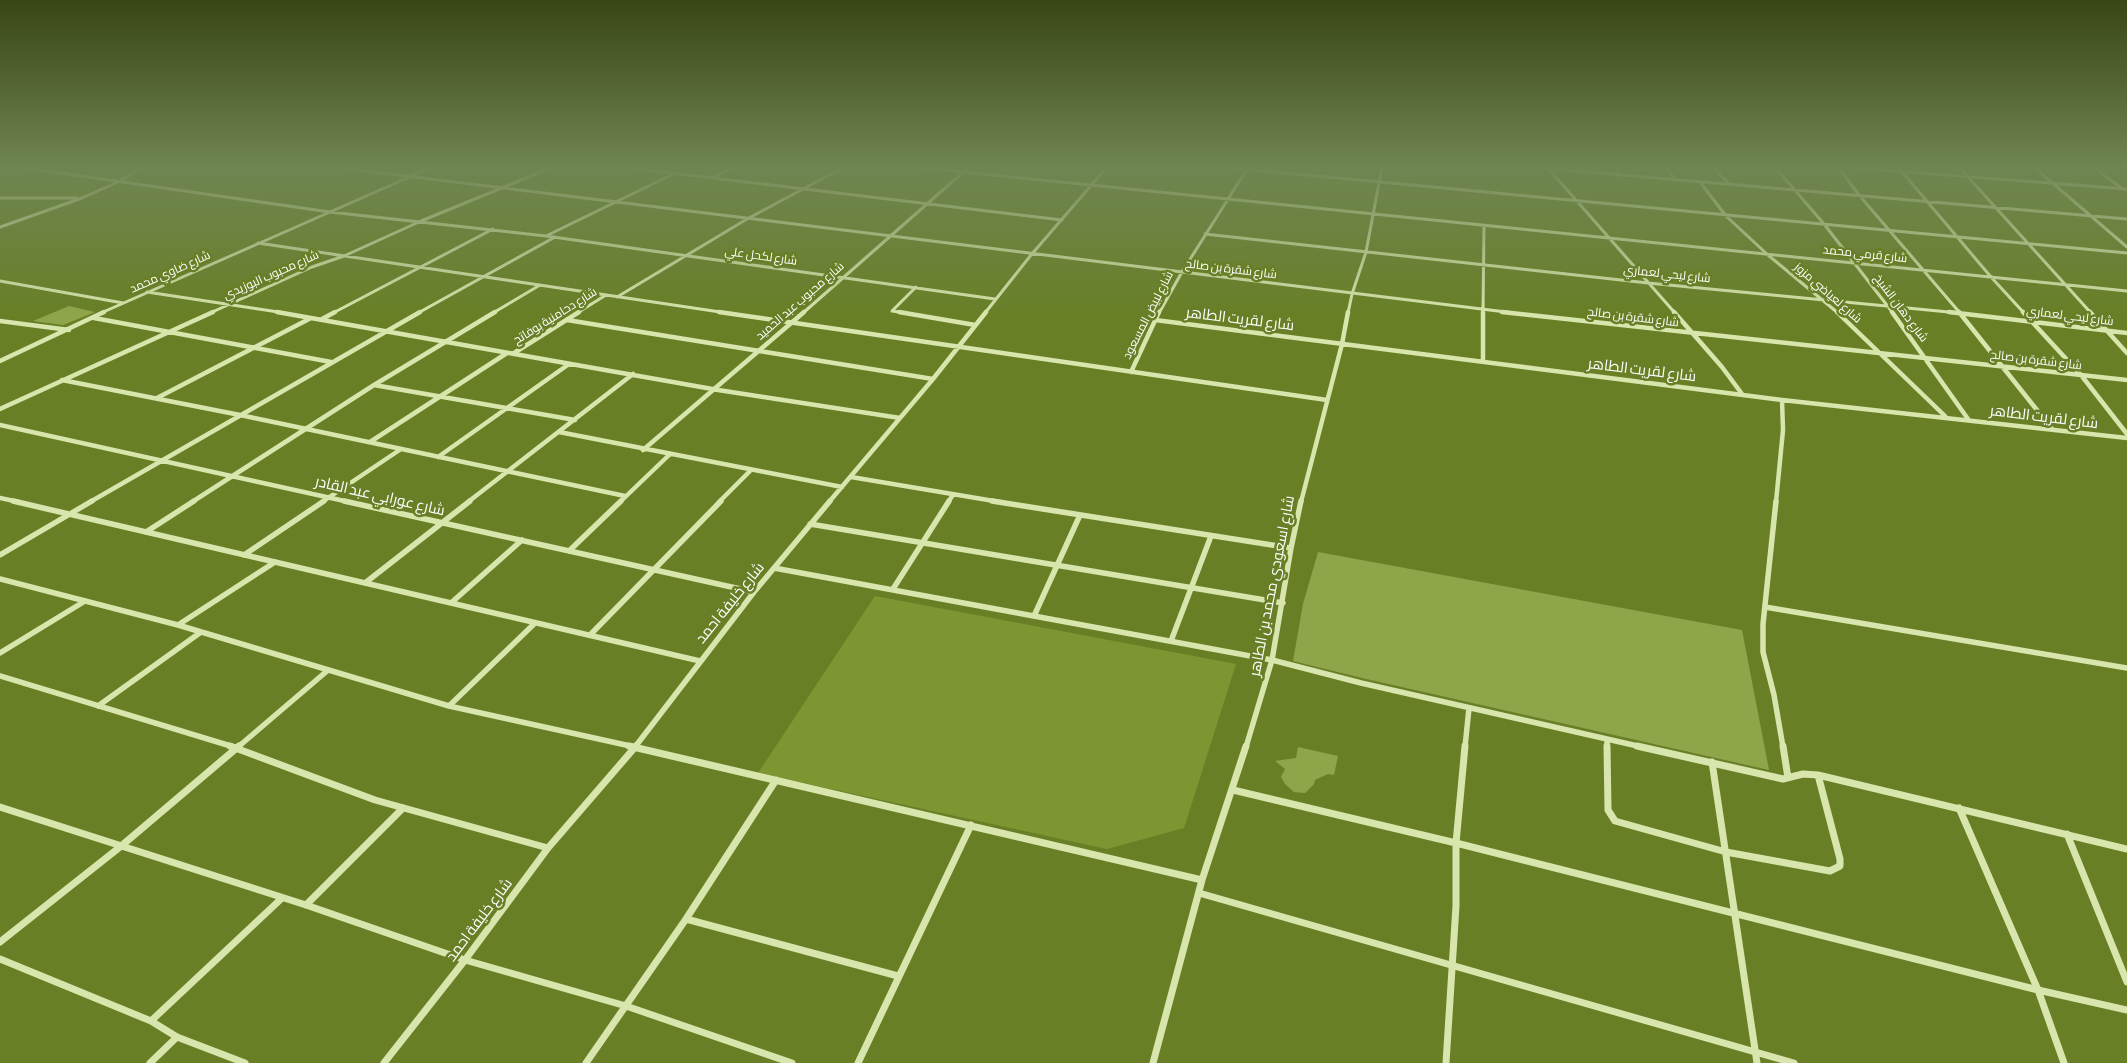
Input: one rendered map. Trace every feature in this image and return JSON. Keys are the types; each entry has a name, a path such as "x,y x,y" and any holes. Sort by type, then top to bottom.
{"street":[{"path":"0,227 29,217"},
{"name":"شارع ضاوي محمد","path":"0,361 147,292 319,217"},
{"name":"شارع لكحل علي","path":"377,217 555,237 995,299"},
{"name":"شارع محبوب البوزيدي","path":"0,409 312,267 344,256 432,217"},
{"path":"546,236 585,217"},
{"name":"شارع شقرة بن صالح","path":"722,217 1482,310 2127,380"},
{"name":"شارع دحامنية بوفاتح","path":"617,297 753,217"},
{"name":"شارع محبوب عبد الحميد","path":"643,450 793,322 912,217"},
{"path":"1033,217 1062,220"},
{"name":"شارع خليفة احمد","path":"384,1063 465,960 548,848 635,747 754,592 900,418 995,299 1065,217"},
{"name":"شارع لبيض المسعود","path":"1131,372 1155,320 1216,217"},
{"name":"شارع اسعودي محمد بن الطاهر","path":"1153,1063 1202,880 1234,790 1272,660 1291,548 1307,474 1342,344 1352,294 1366,252 1373,217"},
{"name":"شارع قرمي محمد","path":"1397,217 2127,291"},
{"path":"1590,217 1722,367 1742,394"},
{"name":"شارع لعياضي مزوز","path":"1727,217 1768,255 1823,299 1946,416"},
{"path":"1733,217 2127,253"},
{"name":"شارع دهان الشيخ","path":"1818,217 1887,305 1968,419"},
{"path":"1878,217 1960,314 2053,430"},
{"path":"1941,217 1991,277 2081,375 2127,434"},
{"path":"2004,217 2127,353"},
{"path":"2094,217 2127,247"},
{"path":"2100,217 2127,219"},
{"path":"1483,361 1484,226"},
{"path":"321,319 424,267 493,229"},
{"name":"شارع ليحي لعماري","path":"1205,234 1484,265 1887,305 2127,333"},
{"path":"0,555 331,362 555,237"},
{"path":"258,243 957,348 1327,400"},
{"path":"0,281 124,304"},
{"path":"146,532 236,476 374,385 540,285"},
{"path":"916,287 892,311 975,325"},
{"path":"147,292 321,319 713,389 900,418"},
{"name":"شارع دحامنية بوفاتح","path":"514,353 606,295"},
{"path":"93,318 331,362"},
{"path":"156,399 311,318"},
{"path":"567,320 932,379"},
{"name":"شارع لقريت الطاهر","path":"1155,320 1782,400 1946,416 2127,438"},
{"path":"0,321 69,330"},
{"path":"370,442 508,352"},
{"path":"438,457 569,364"},
{"path":"364,583 633,374"},
{"path":"62,380 240,415 625,496"},
{"path":"374,385 575,420"},
{"path":"1782,400 1783,430 1765,607 1763,652 1774,695 1788,778"},
{"name":"شارع عورابي عبد القادر","path":"0,424 754,592"},
{"path":"558,432 750,471 842,487"},
{"path":"244,555 401,449"},
{"path":"568,551 669,455"},
{"path":"590,635 750,471"},
{"path":"851,477 953,495 1291,548"},
{"path":"893,589 953,495"},
{"path":"0,498 700,661"},
{"path":"1034,616 1080,515"},
{"path":"810,524 1283,603"},
{"path":"1171,641 1211,536"},
{"path":"451,603 522,540"},
{"path":"178,625 275,562"},
{"path":"774,568 1272,660 1468,708 1774,777 1788,778 1803,774 1818,776 2127,849"},
{"path":"0,579 178,625 449,706 635,747 1202,880"},
{"path":"0,653 85,601"},
{"path":"1765,607 2127,668"},
{"path":"449,706 535,623"},
{"path":"98,706 201,632"},
{"path":"0,942 120,847 327,671"},
{"path":"0,676 237,748 375,800 548,848"},
{"path":"1446,1063 1456,906 1456,843 1468,708"},
{"path":"1607,739 1608,810 1615,821 1632,828 1726,852 1830,871 1840,866 1840,859 1818,776"},
{"path":"1712,762 1726,852 1733,914 1757,1063"},
{"path":"586,1063 686,920 776,780"},
{"path":"1234,790 1456,843 2038,990 2127,1010"},
{"path":"0,807 306,905 465,960 626,1006 792,1063"},
{"path":"306,905 403,808"},
{"path":"1959,808 2038,990 2064,1063"},
{"path":"858,1063 970,825"},
{"path":"2067,834 2127,982"},
{"path":"1199,893 1794,1063"},
{"path":"151,1021 282,898"},
{"path":"686,920 898,976"},
{"path":"0,959 151,1021 178,1037 245,1063"},
{"path":"150,1063 178,1037"}],"green space":[{"path":"875,596 1236,664 1184,828 1107,849 758,773"}],"building":[{"path":"69,306 95,312 63,325 33,321"},
{"path":"1318,552 1742,630 1769,770 1293,661 1303,604"},
{"path":"1298,747 1338,756 1334,775 1328,774 1315,780 1314,784 1305,793 1294,792 1285,784 1281,777 1285,769 1275,761 1296,758"}]}
